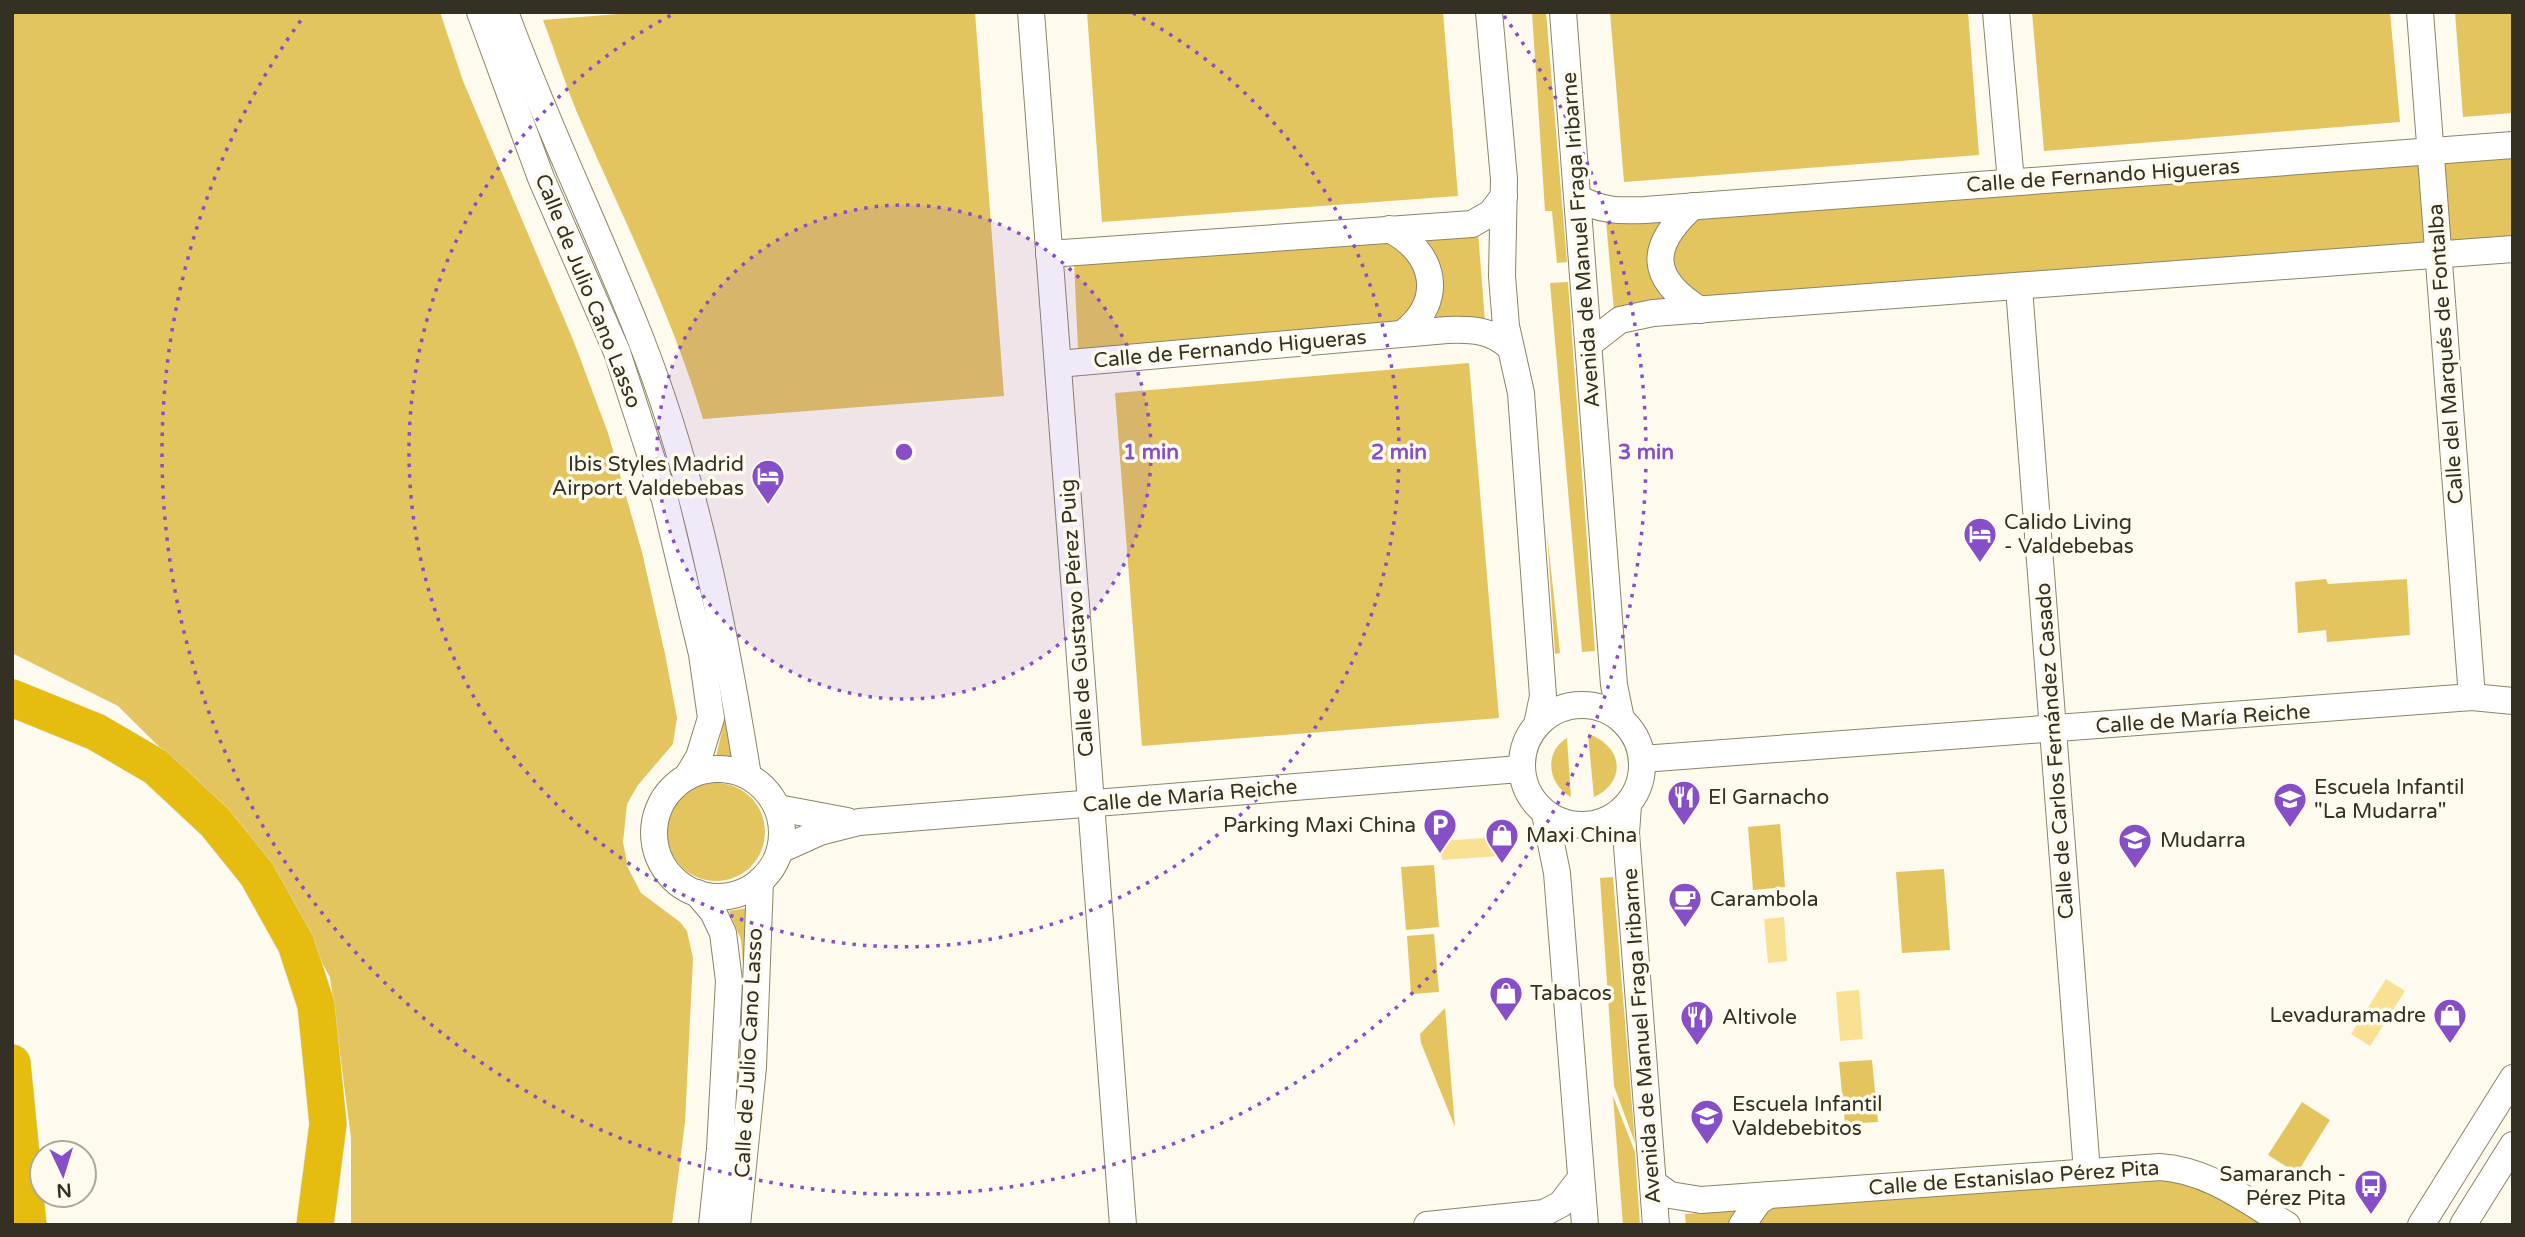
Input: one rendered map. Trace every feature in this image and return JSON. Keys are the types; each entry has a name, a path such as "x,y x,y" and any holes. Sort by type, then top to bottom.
{"highway":[{"path":"12,698 96,732 156,767 215,822 257,874 296,944 316,1005 328,1124 315,1225"},
{"path":"12,1062 28,1225"}],"street":[{"name":"Calle de Julio Cano Lasso","path":"480,12 541,178 617,352 665,500 702,654 710,718 707,738 687,777"},
{"name":"Calle de Julio Cano Lasso","path":"505,12 567,167 642,340 666,411 692,493 736,691 748,776"},
{"name":"Calle de Gustavo Pérez Puig","path":"1031,12 1123,1225"},
{"path":"1489,12 1504,196 1502,276 1510,347 1521,393 1542,685 1542,705 1537,725 1523,750 1521,769 1533,802 1545,814 1558,821 1584,825 1605,821 1628,805 1640,783 1642,759 1638,743 1621,719 1606,710 1575,705 1548,715 1537,725"},
{"name":"Avenida de Manuel Fraga Iribarne","path":"1563,12 1614,685 1621,719"},
{"path":"1996,12 2011,183"},
{"name":"Calle del Marqués de Fontalba","path":"2420,12 2472,696"},
{"name":"Calle de Fernando Higueras","path":"1578,198 1598,208 1613,211 2513,145"},
{"path":"1049,254 1472,224 1491,213 1504,196"},
{"path":"1693,206 1675,222 1667,236 1661,252 1661,263 1671,289 1700,310"},
{"path":"1389,229 1415,246 1427,265 1429,279 1424,314 1403,333"},
{"path":"1589,344 1620,320 1700,310 2513,249"},
{"name":"Calle de Carlos Fernández Casado","path":"2019,288 2087,1172"},
{"name":"Calle de Fernando Higueras","path":"1058,364 1403,333 1474,330 1500,337 1510,347"},
{"name":"Calle de María Reiche","path":"1642,759 2054,730 2472,696 2513,701"},
{"path":"729,769 748,776 766,790 778,808 782,829 780,850 772,867 760,881 741,892 719,897 697,893 679,883 664,868 656,848 654,827 659,807 671,789 687,777 707,770 729,769"},
{"name":"Calle de María Reiche","path":"780,850 821,832 859,822 1521,769"},
{"name":"Avenida de Manuel Fraga Iribarne","path":"1628,805 1626,833 1656,1225"},
{"name":"Calle de María Reiche","path":"778,808 859,822"},
{"path":"1545,814 1557,873 1585,1225"},
{"name":"Calle de Julio Cano Lasso","path":"737,1225 753,1067 760,881"},
{"name":"Calle de Julio Cano Lasso","path":"697,893 713,912 723,933 729,981 722,1121 712,1225"},
{"path":"2421,1225 2513,1077"},
{"path":"2463,1225 2513,1145"},
{"name":"Calle de Estanislao Pérez Pita","path":"1653,1184 1670,1195 1687,1199 2160,1167 2190,1170 2216,1182 2287,1225"},
{"path":"1427,1225 1533,1216 1550,1211 1568,1197 1581,1178"},
{"path":"1742,1225 1752,1208 1769,1195"}],"shaded area":[{"path":"12,12 440,12 463,81 574,342 608,433 642,552 665,654 677,718 673,744 638,785 627,804 623,842 628,868 641,893 680,922 687,931 693,958 685,1122 672,1225 351,1225 351,1138 330,977 252,839 118,706 12,653"},
{"path":"643,12 975,12 1004,396 703,419 677,343 577,111 543,20"},
{"path":"1087,12 1443,12 1458,196 1102,222"},
{"path":"1532,12 1546,12 1567,262 1557,263 1552,211 1545,211"},
{"path":"1610,12 1968,12 1979,155 1624,182"},
{"path":"2032,12 2390,12 2400,122 2044,151"},
{"path":"2455,12 2513,12 2513,113 2463,117"},
{"path":"2513,152 2513,244 1614,311 1606,221"},
{"path":"1478,232 1485,321 1078,349 1074,262"},
{"path":"1568,282 1595,651 1582,652 1550,283"},
{"path":"1469,363 1499,718 1142,746 1115,393"},
{"path":"1547,533 1560,653 1555,654"},
{"path":"2326,579 2328,584 2407,579 2410,635 2327,642 2326,630 2298,633 2295,582"},
{"path":"727,697 736,758 716,757 723,726 720,698"},
{"path":"1588,734 1608,746 1616,764 1612,782 1594,797"},
{"path":"1567,738 1571,797 1557,785 1551,768 1554,751"},
{"path":"716,783 735,786 751,797 762,813 765,832 762,851 751,867 735,878 716,881 697,878 681,867 670,851 667,832 670,813 681,797 697,786"},
{"path":"1780,824 1785,887 1753,890 1748,827"},
{"path":"1499,837 1500,856 1442,860 1441,841"},
{"path":"1434,865 1439,927 1406,930 1401,867"},
{"path":"1944,869 1950,950 1902,953 1896,872"},
{"path":"1613,877 1635,1143 1614,1086 1600,878"},
{"path":"747,908 748,966 743,965 741,940 729,911"},
{"path":"1784,917 1787,961 1768,963 1764,919"},
{"path":"1434,934 1439,992 1411,994 1407,936"},
{"path":"2386,979 2405,991 2370,1046 2351,1034"},
{"path":"1859,990 1863,1039 1840,1041 1836,992"},
{"path":"1445,1008 1455,1127 1421,1043 1420,1034"},
{"path":"1872,1060 1878,1122 1845,1124 1839,1062"},
{"path":"1613,1096 1635,1152 1640,1225 1623,1225"},
{"path":"2302,1102 2330,1120 2297,1173 2268,1155"},
{"path":"2193,1177 2271,1225 1686,1225 1685,1214"}],"place":[{"name":"Ibis Styles Madrid Airport Valdebebas","path":"768,506"},
{"name":"Calido Living - Valdebebas","path":"1980,564"},
{"name":"El Garnacho","path":"1684,827"},
{"name":"Escuela Infantil \"La Mudarra\"","path":"2290,829"},
{"name":"Parking Maxi China","path":"1440,855"},
{"name":"Maxi China","path":"1502,865"},
{"name":"Mudarra","path":"2135,870"},
{"name":"Carambola","path":"1685,929"},
{"name":"Tabacos","path":"1506,1023"},
{"name":"Levaduramadre","path":"2450,1045"},
{"name":"Altivole","path":"1697,1047"},
{"name":"Escuela Infantil Valdebebitos","path":"1707,1146"},
{"name":"Samaranch - Pérez Pita","path":"2371,1216"}]}
